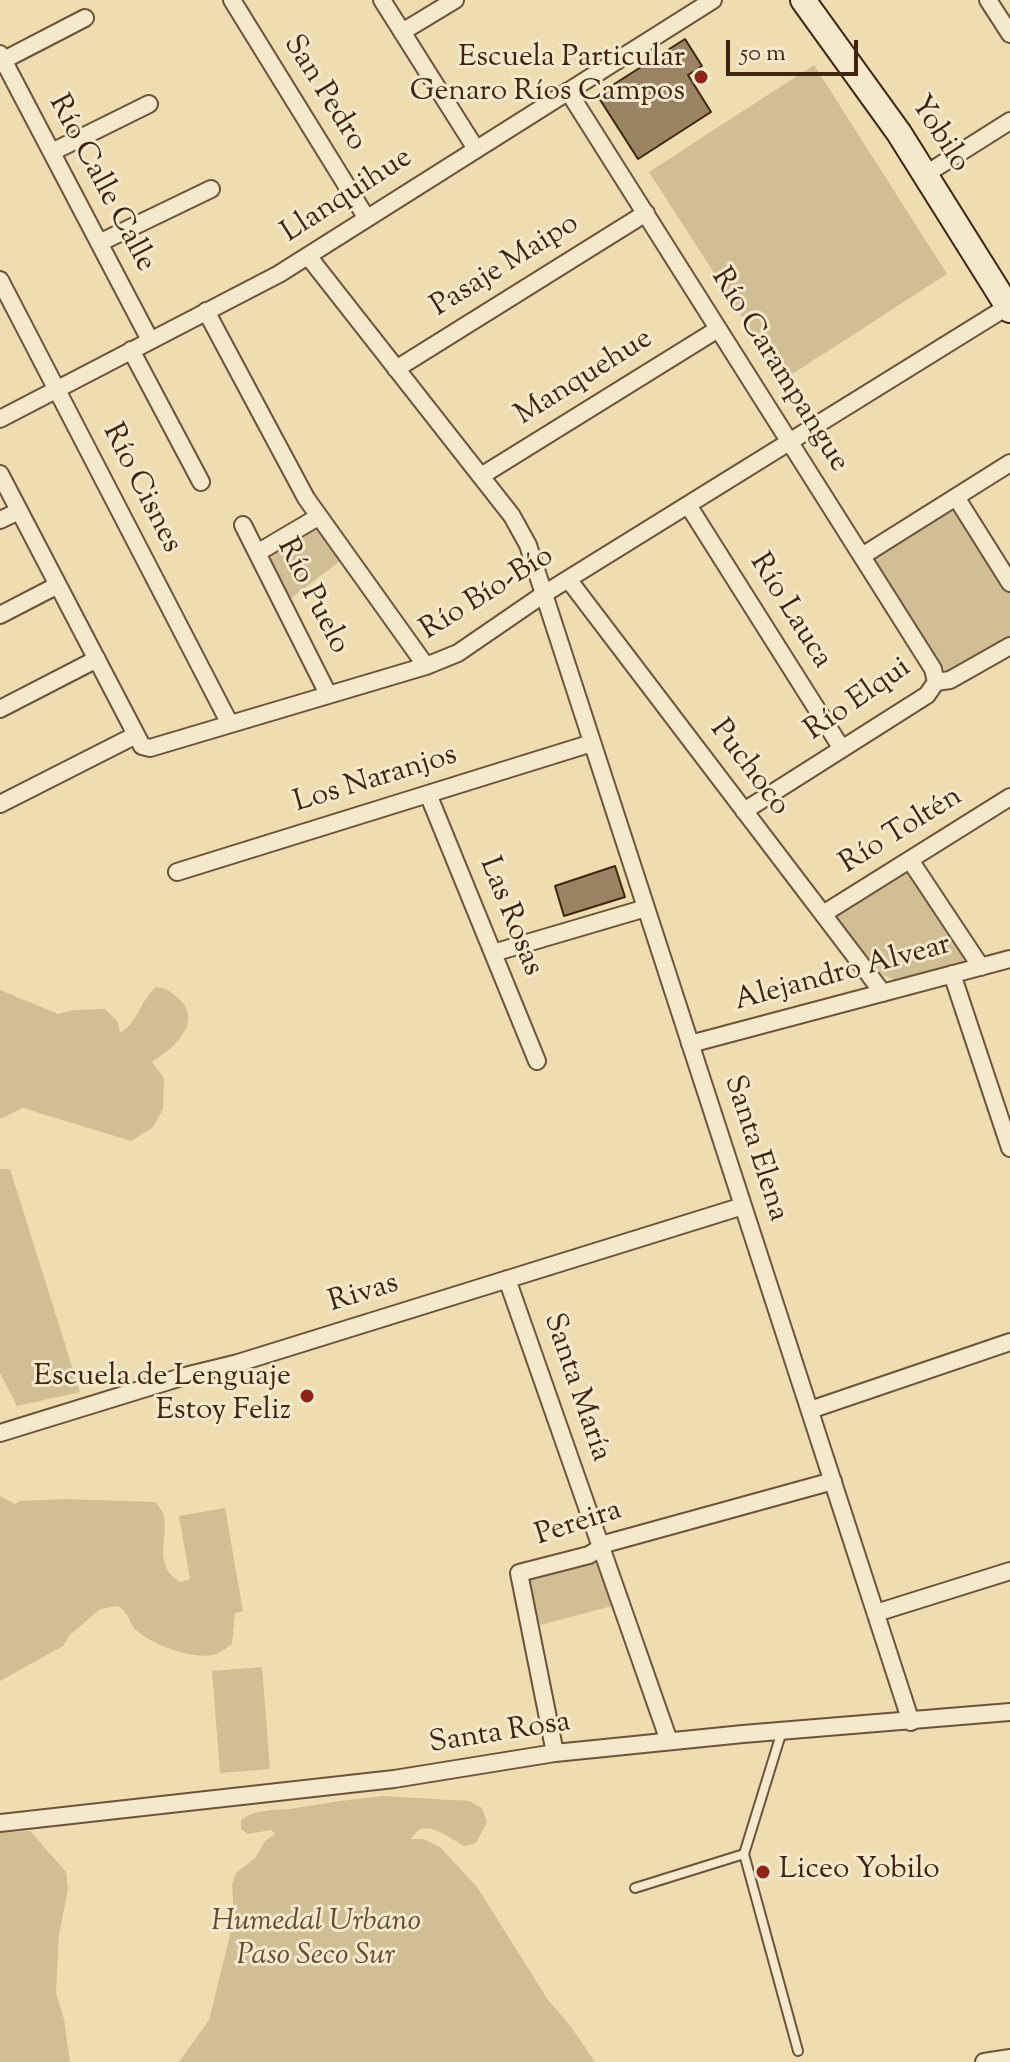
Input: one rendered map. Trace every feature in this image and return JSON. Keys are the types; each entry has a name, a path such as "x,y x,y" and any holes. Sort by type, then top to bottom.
{"main road":[{"name":"Yobilo","path":"803,0 871,92 1009,307"}],"street":[{"path":"382,0 476,149"},
{"path":"402,32 455,0"},
{"name":"Llanquihue","path":"0,419 264,283 713,0"},
{"path":"988,0 1010,34"},
{"name":"San Pedro","path":"236,1 366,217"},
{"path":"1,59 85,18"},
{"name":"Río Calle Calle","path":"1,59 150,340"},
{"name":"Río Carampangue","path":"568,91 933,669 936,682"},
{"path":"52,152 149,104"},
{"path":"926,174 1010,121"},
{"path":"99,243 211,189"},
{"name":"Pasaje Maipo","path":"396,369 646,213"},
{"path":"308,256 521,530 544,594"},
{"name":"Río Cisnes","path":"0,280 230,724"},
{"name":"Río Bío-Bío","path":"136,735 142,746 150,748 426,666 458,653 544,594 1009,307"},
{"path":"206,311 306,498 426,666"},
{"name":"Manquehue","path":"481,476 718,329"},
{"path":"131,350 201,482"},
{"path":"862,556 1010,463"},
{"path":"0,474 136,735 0,804"},
{"path":"956,497 1010,583"},
{"name":"Río Lauca","path":"688,505 842,749"},
{"path":"0,520 19,511"},
{"path":"257,553 318,517"},
{"name":"Río Puelo","path":"243,525 328,694"},
{"name":"Puchoco","path":"568,579 883,993"},
{"path":"0,615 58,585"},
{"name":"Santa Elena","path":"544,594 911,1722"},
{"name":"Río Elqui","path":"744,811 927,695 936,682 950,680 1010,646"},
{"path":"0,709 97,659"},
{"name":"Los Naranjos","path":"177,872 592,743"},
{"name":"Las Rosas","path":"428,794 537,1061"},
{"name":"Río Toltén","path":"823,914 1010,797"},
{"path":"910,860 981,967"},
{"path":"493,953 646,908"},
{"name":"Alejandro Alvear","path":"690,1044 1010,959"},
{"path":"952,974 1010,1148"},
{"name":"Rivas","path":"0,1433 743,1206"},
{"name":"Santa María","path":"507,1279 669,1741"},
{"path":"810,1410 1010,1342"},
{"name":"Pereira","path":"555,1753 519,1573 589,1555 608,1543 833,1481"},
{"path":"876,1613 1010,1571"},
{"name":"Santa Rosa","path":"0,1823 394,1779 555,1753 1010,1712"},
{"path":"984,2062 1010,2058"}],"lane":[{"path":"782,1731 744,1854 798,2051"},
{"path":"635,1888 744,1854"}],"green space":[{"path":"814,65 947,274 783,380 649,172"},
{"path":"956,504 1010,593 1010,639 949,677 874,558"},
{"path":"318,526 344,558 290,599 264,559 270,550"},
{"path":"909,872 966,960 895,980 883,975 835,915"},
{"path":"156,987 178,998 188,1016 187,1025 177,1042 152,1062 164,1078 163,1109 153,1127 131,1141 23,1108 0,1119 0,990 58,1014 105,1009 118,1022 120,1033 131,1023"},
{"path":"0,1169 10,1169 80,1392 17,1406 0,1373"},
{"path":"0,1496 15,1504 20,1501 65,1499 156,1502 165,1522 163,1550 166,1567 180,1582 190,1579 179,1516 225,1508 243,1611 235,1613 232,1644 207,1656 175,1650 137,1631 118,1606 100,1609 70,1635 63,1646 0,1681"},
{"path":"591,1561 597,1565 612,1606 540,1625 528,1582 534,1577"},
{"path":"262,1667 270,1769 220,1773 212,1671"},
{"name":"Humedal Urbano Paso Seco Sur","path":"383,1796 469,1801 482,1808 487,1822 476,1843 464,1846 430,1829 417,1832 411,1839 423,1839 440,1847 477,1887 548,2000 595,2062 179,2062 209,2020 234,1919 232,1885 236,1873 255,1858 266,1840 275,1834 271,1830 248,1834 241,1829 241,1820 260,1812"},
{"path":"30,1831 66,1872 68,1888 59,1935 56,1993 64,2019 70,2062 0,2062 0,1833"}],"building":[{"path":"685,39 702,66 688,75 711,112 638,159 597,95"},
{"path":"615,866 625,897 564,916 555,886"}],"place":[{"name":"Escuela Particular Genaro Ríos Campos","path":"701,77"},
{"name":"Escuela de Lenguaje Estoy Feliz","path":"307,1396"},
{"name":"Liceo Yobilo","path":"763,1872"}]}
